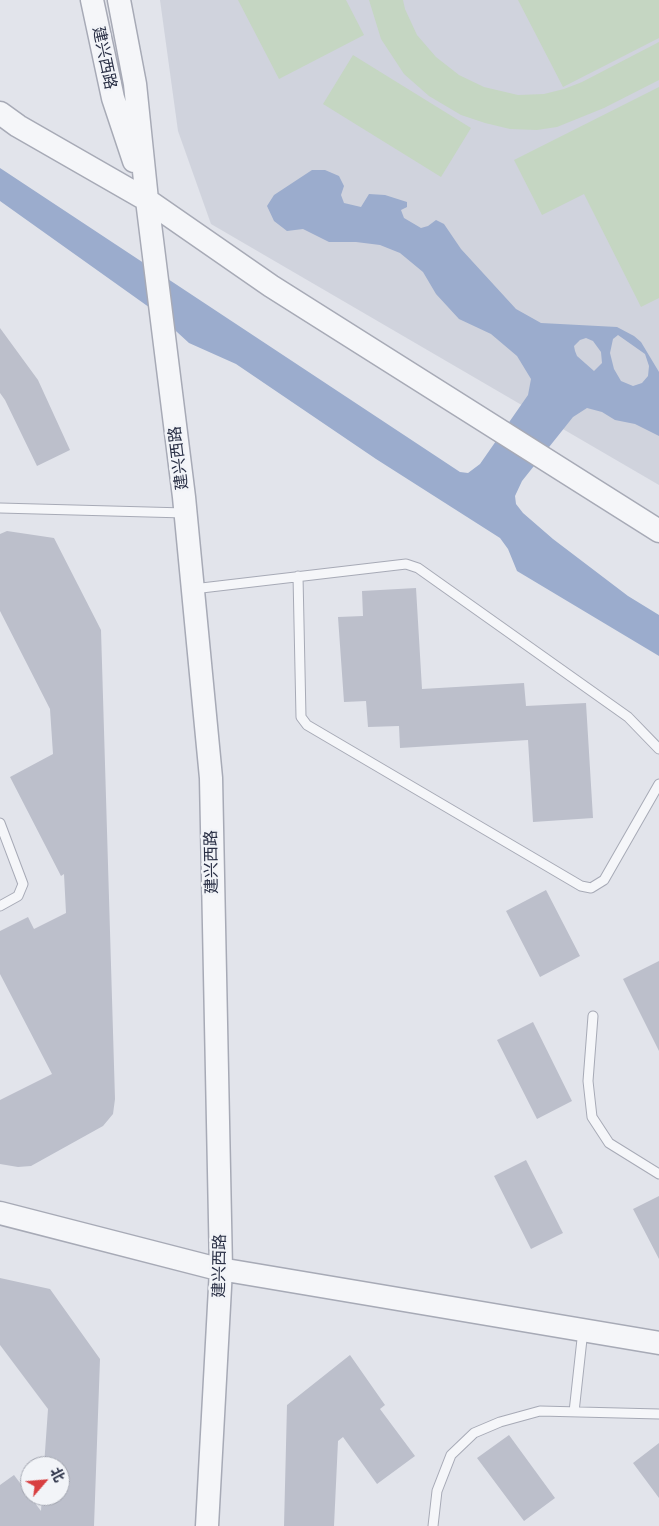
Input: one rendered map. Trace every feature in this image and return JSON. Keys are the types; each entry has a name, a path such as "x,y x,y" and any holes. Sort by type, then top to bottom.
{"street":[{"name":"建兴西路","path":"92,0 113,98 147,200"},
{"name":"建兴西路","path":"119,0 136,84 150,227 185,514 210,778 221,1270 207,1526"},
{"path":"0,113 18,126 147,200 271,286 659,531"},
{"path":"0,1213 221,1270 659,1343"}],"lane":[{"path":"0,508 185,514"},
{"path":"192,589 406,564 418,568 628,717 659,749"},
{"path":"298,576 300,717 306,725 581,886 591,888 604,880 659,784"},
{"path":"0,823 23,884 18,896 0,906"},
{"path":"593,1016 588,1081 592,1117 609,1143 659,1174"},
{"path":"574,1412 583,1330"},
{"path":"433,1526 437,1491 451,1455 474,1433 500,1422 540,1411 659,1414"}],"shaded area":[{"path":"160,0 659,0 659,485 211,224 178,131"}],"green space":[{"path":"238,0 346,0 364,35 279,79"},
{"path":"369,0 403,0 417,35 436,57 459,75 484,87 518,95 544,94 564,89 582,82 659,42 659,80 604,108 557,127 537,130 510,129 485,123 461,115 429,96 404,74 381,39"},
{"path":"518,0 659,0 659,38 563,87"},
{"path":"353,55 471,128 441,177 323,104"},
{"path":"659,87 659,298 641,307 584,194 542,215 514,160"}],"water":[{"path":"0,168 460,472 468,473 480,464 528,395 531,379 517,356 491,334 459,319 436,294 423,272 400,253 380,245 356,242 329,242 303,229 287,231 274,221 267,206 274,195 312,170 325,170 339,176 344,186 341,195 344,203 361,207 369,194 385,195 407,202 407,207 401,210 404,218 421,228 428,226 436,220 444,224 461,249 516,309 541,323 617,327 634,336 641,342 659,372 659,436 635,424 615,420 602,412 587,408 573,417 522,481 515,496 516,504 523,513 553,539 628,596 659,615 659,656 517,571 508,549 500,538 376,459 236,364 189,343 153,310 0,201","holes":["618,335 645,354 649,366 648,376 642,383 633,386 621,381 614,369 610,353 613,339","586,338 593,341 601,352 602,363 594,371 577,356 575,351 574,346 580,340"]}],"building":[{"path":"0,328 38,380 70,450 37,466 0,393"},
{"path":"7,531 54,538 101,630 115,1099 113,1114 103,1126 31,1166 18,1167 0,1164 0,1100 52,1074 0,974 0,931 28,917 34,929 66,913 64,874 61,876 10,777 53,754 50,709 0,611 0,534"},
{"path":"416,588 422,689 524,683 526,706 586,703 593,818 533,822 528,740 400,748 399,726 368,727 366,701 344,702 338,617 363,616 362,591"},
{"path":"546,890 580,956 540,977 506,911"},
{"path":"659,961 659,1051 623,979"},
{"path":"533,1022 572,1101 537,1119 497,1040"},
{"path":"526,1160 563,1233 531,1249 494,1176"},
{"path":"659,1196 659,1259 633,1209"},
{"path":"0,1278 50,1289 100,1359 94,1526 0,1526 0,1485 14,1475 20,1483 20,1506 37,1506 41,1511 41,1506 70,1506 70,1456 45,1456 48,1409 0,1345"},
{"path":"350,1355 385,1405 380,1409 415,1456 377,1484 343,1437 338,1441 334,1526 284,1526 287,1405"},
{"path":"509,1435 555,1498 524,1521 477,1458"},
{"path":"659,1443 659,1498 633,1463"}]}
